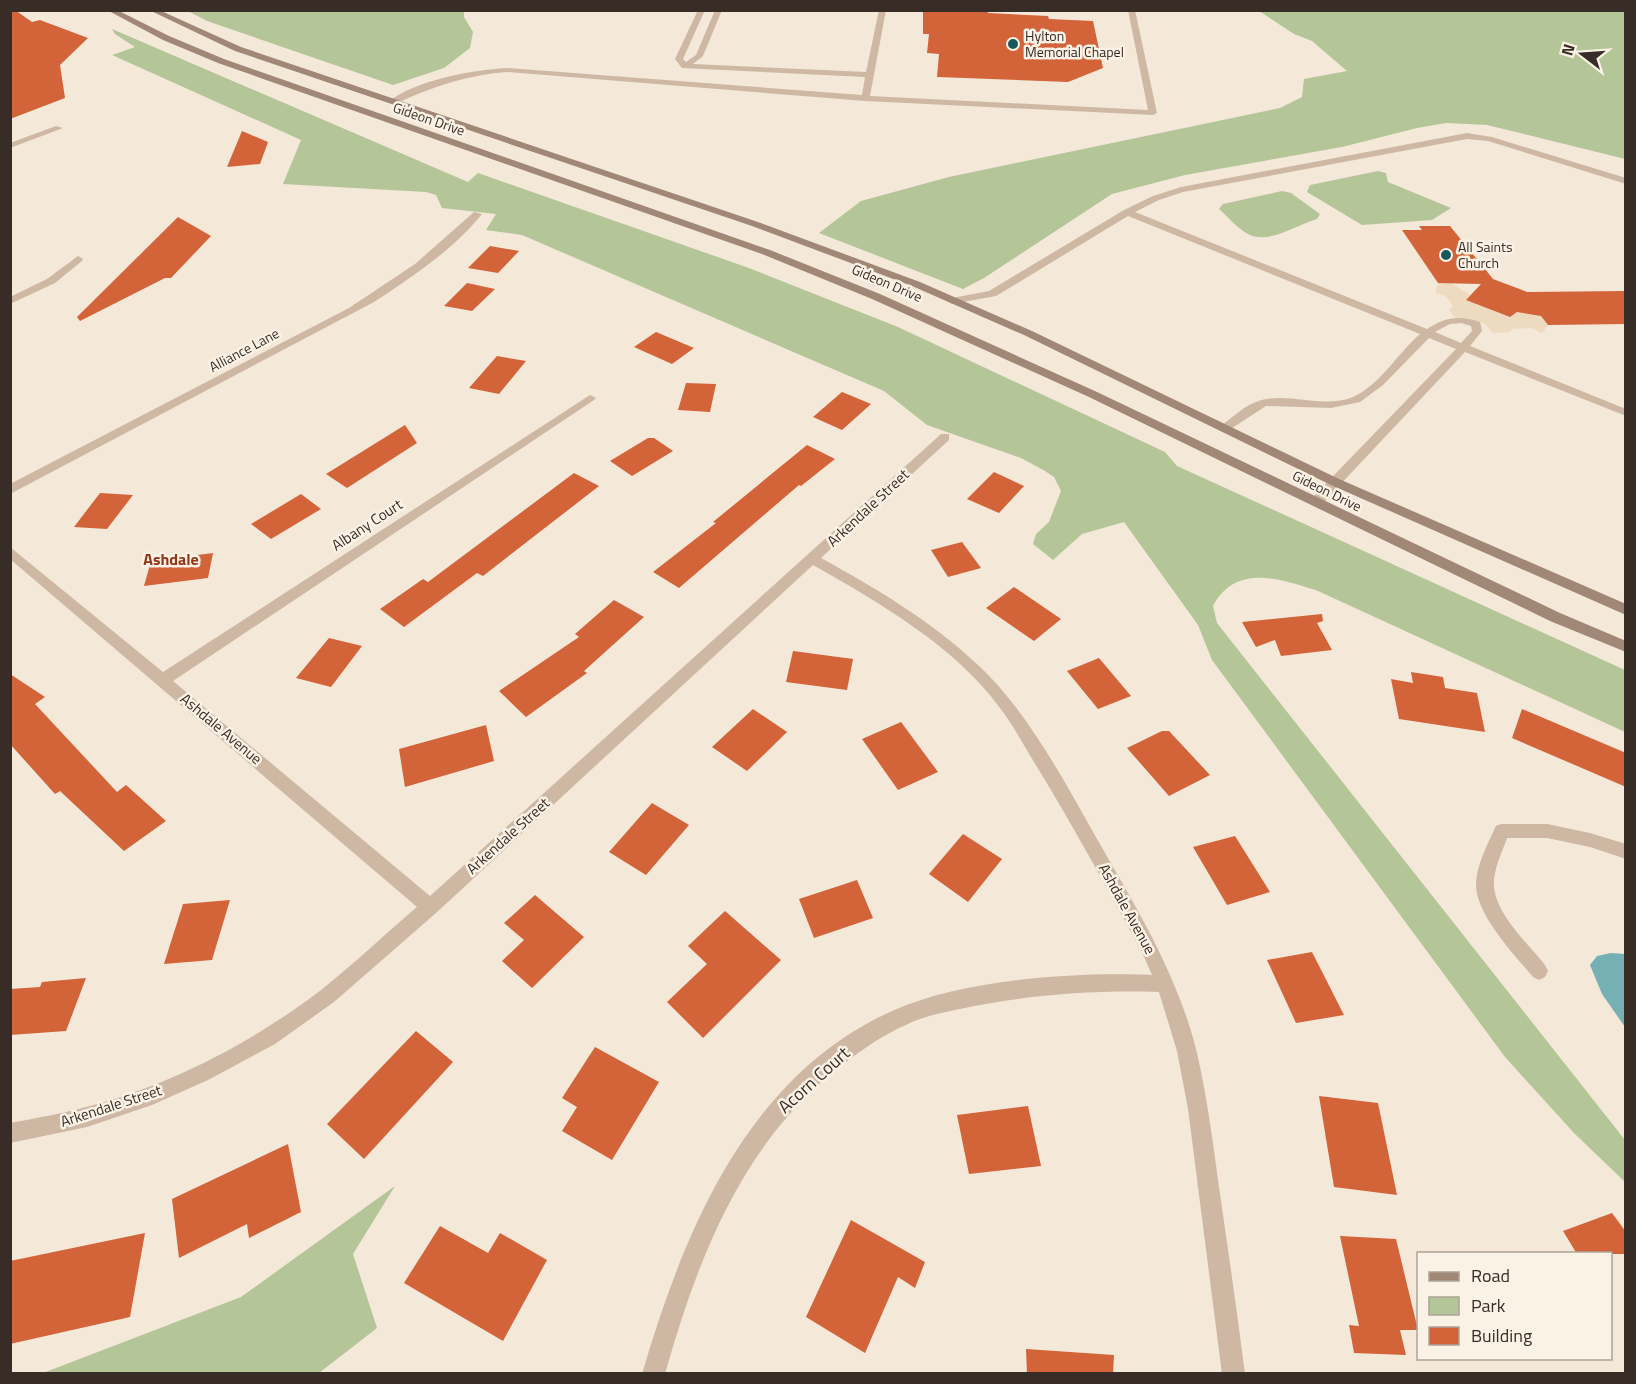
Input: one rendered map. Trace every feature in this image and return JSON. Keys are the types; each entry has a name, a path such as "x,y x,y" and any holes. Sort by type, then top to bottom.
{"main road":[{"name":"Gideon Drive","path":"110,10 165,38 221,61 766,252 848,283 1070,382 1555,617 1626,647"},
{"name":"Gideon Drive","path":"152,10 238,49 755,224 854,260 1028,333 1335,482 1626,609"},
{"path":"368,114 392,102"}],"street":[{"path":"702,10 679,59 685,66 870,75"},
{"path":"685,66 699,56 719,10"},
{"path":"865,99 884,10"},
{"path":"392,102 442,79 476,72 507,70 865,99 1153,113 1131,10"},
{"path":"10,146 59,128"},
{"path":"952,300 992,294 1127,212 1156,198 1181,190 1457,137 1489,139 1626,181"},
{"path":"1127,212 1626,413"},
{"name":"Alliance Lane","path":"10,490 382,293 452,241 477,214"},
{"path":"10,301 51,280 78,259"},
{"path":"1226,428 1264,404 1329,405 1364,396 1428,333 1448,320 1472,321 1478,327 1463,348 1316,502"},
{"name":"Albany Court","path":"163,680 590,398"},
{"name":"Arkendale Street","path":"10,1133 87,1117 145,1098 201,1073 267,1037 327,996 430,907 945,437"},
{"name":"Ashdale Avenue","path":"10,551 430,907"},
{"name":"Ashdale Avenue","path":"813,559 882,598 928,630 972,669 1005,703 1068,803 1149,947 1165,984 1187,1051 1198,1109 1234,1374"},
{"path":"1539,971 1503,923 1489,901 1485,888 1487,873 1502,831 1547,831 1590,840 1626,852"},
{"name":"Acorn Court","path":"653,1374 665,1328 716,1202 751,1145 790,1096 835,1057 874,1031 914,1012 988,993 1063,984 1165,984"}],"green space":[{"path":"188,11 464,11 464,17 473,32 470,48 444,68 393,85 207,21"},
{"path":"1259,11 1625,11 1625,159 1487,125 1446,123 1417,128 1342,147 1185,175 1112,194 984,278 963,289 819,233 861,201 949,177 1280,108 1302,97 1304,79 1347,71 1312,41 1294,34"},
{"path":"112,29 468,182 478,173 749,268 898,327 1165,452 1177,466 1625,670 1625,732 1304,586 1275,579 1247,579 1234,584 1213,606 1217,623 1625,1140 1625,1182 1574,1133 1505,1057 1212,660 1198,625 1124,522 1082,534 1053,560 1033,544 1036,534 1049,522 1061,491 1054,477 1045,471 1021,458 927,425 884,391 522,235 486,230 496,214 442,208 436,195 426,192 283,184 301,140 112,55 135,47 115,34"},
{"path":"1378,171 1386,173 1388,182 1451,208 1432,220 1362,225 1307,192 1310,185"},
{"path":"1282,191 1291,193 1320,214 1317,219 1273,236 1256,237 1241,229 1219,209 1223,204"},
{"path":"395,1186 353,1254 377,1328 319,1373 43,1373 241,1297"}],"shaded area":[{"path":"1438,283 1451,283 1470,295 1466,300 1510,317 1517,312 1541,316 1548,325 1542,333 1531,328 1493,333 1485,324 1455,318 1449,310 1453,306 1447,297 1435,292"}],"water":[{"path":"1611,953 1625,954 1625,1027 1602,994 1590,965 1597,956"}],"building":[{"path":"10,10 15,10 32,22 40,20 88,38 60,65 65,98 10,119"},
{"name":"Hylton Memorial Chapel","path":"923,10 988,11 988,13 1048,16 1049,19 1093,21 1103,68 1068,82 937,77 939,54 927,53 929,34 923,34"},
{"path":"242,131 268,142 260,164 227,167"},
{"path":"178,217 211,236 171,278 165,278 80,321 77,317"},
{"name":"All Saints Church","path":"1419,226 1450,226 1493,279 1527,292 1626,291 1626,324 1548,325 1541,316 1517,312 1510,317 1466,300 1481,284 1438,283 1402,230 1422,230"},
{"path":"490,246 519,251 498,273 468,268"},
{"path":"467,283 495,289 472,311 444,306"},
{"path":"656,332 694,348 672,364 634,347"},
{"path":"497,356 526,361 499,394 469,388"},
{"path":"686,383 716,384 710,412 678,410"},
{"path":"842,392 871,404 842,430 813,417"},
{"path":"405,425 417,443 347,488 326,474"},
{"path":"648,438 654,438 673,451 632,476 610,461"},
{"path":"807,445 835,459 801,486 799,485 679,588 653,572 716,523 713,522"},
{"path":"994,472 1024,486 999,513 967,499"},
{"path":"574,473 599,486 483,576 477,573 404,627 380,609 423,579 428,582"},
{"path":"100,493 133,495 107,529 74,527"},
{"path":"301,494 321,509 271,539 251,524"},
{"path":"962,542 981,568 948,577 931,550"},
{"path":"213,553 208,578 144,586 151,561"},
{"path":"1014,587 1061,619 1034,641 986,608"},
{"path":"614,600 644,617 584,671 587,673 526,717 499,691 579,637 575,634"},
{"path":"1322,614 1323,621 1317,623 1332,650 1281,656 1275,640 1256,647 1242,622"},
{"path":"329,638 362,646 331,687 296,678"},
{"path":"793,651 853,659 847,690 786,682"},
{"path":"1099,658 1131,696 1098,709 1067,671"},
{"path":"1411,672 1443,677 1445,688 1477,693 1485,732 1399,719 1391,679 1413,683"},
{"path":"10,674 45,697 35,704 117,792 126,785 166,821 124,851 60,791 55,794 10,744"},
{"path":"753,709 787,732 747,771 712,747"},
{"path":"1522,709 1626,753 1626,787 1512,738"},
{"path":"901,722 938,772 898,790 862,739"},
{"path":"486,725 494,761 405,787 399,749"},
{"path":"1162,731 1169,731 1210,775 1169,796 1127,748"},
{"path":"652,803 689,825 646,875 609,852"},
{"path":"963,834 1002,859 968,902 929,874"},
{"path":"1235,836 1270,892 1227,905 1193,847"},
{"path":"857,880 873,918 814,938 799,899"},
{"path":"535,895 584,937 532,988 502,961 524,940 504,923"},
{"path":"230,900 212,960 164,964 183,904"},
{"path":"725,911 781,960 703,1038 667,1002 707,964 688,946"},
{"path":"1312,952 1344,1015 1296,1023 1267,960"},
{"path":"86,978 66,1031 10,1035 10,989 40,987 42,982"},
{"path":"416,1031 453,1062 364,1159 327,1124"},
{"path":"595,1047 659,1082 612,1160 562,1131 577,1107 562,1098"},
{"path":"1319,1096 1378,1103 1397,1195 1334,1187"},
{"path":"1028,1106 1041,1166 969,1174 957,1115"},
{"path":"288,1144 301,1212 249,1238 247,1224 179,1258 172,1199"},
{"path":"1612,1213 1626,1232 1626,1254 1576,1252 1563,1231"},
{"path":"851,1220 925,1262 915,1288 898,1277 865,1353 806,1317"},
{"path":"440,1226 488,1253 500,1233 547,1260 503,1341 404,1283"},
{"path":"145,1233 130,1317 10,1344 10,1261"},
{"path":"1340,1236 1396,1239 1417,1326 1417,1330 1400,1330 1406,1355 1354,1353 1349,1325 1359,1326"},
{"path":"1026,1349 1114,1355 1113,1374 1027,1374"}],"place":[{"name":"Hylton Memorial Chapel","path":"1013,44"},
{"name":"All Saints Church","path":"1446,255"}],"district":[{"name":"Ashdale","path":"171,559"}]}
